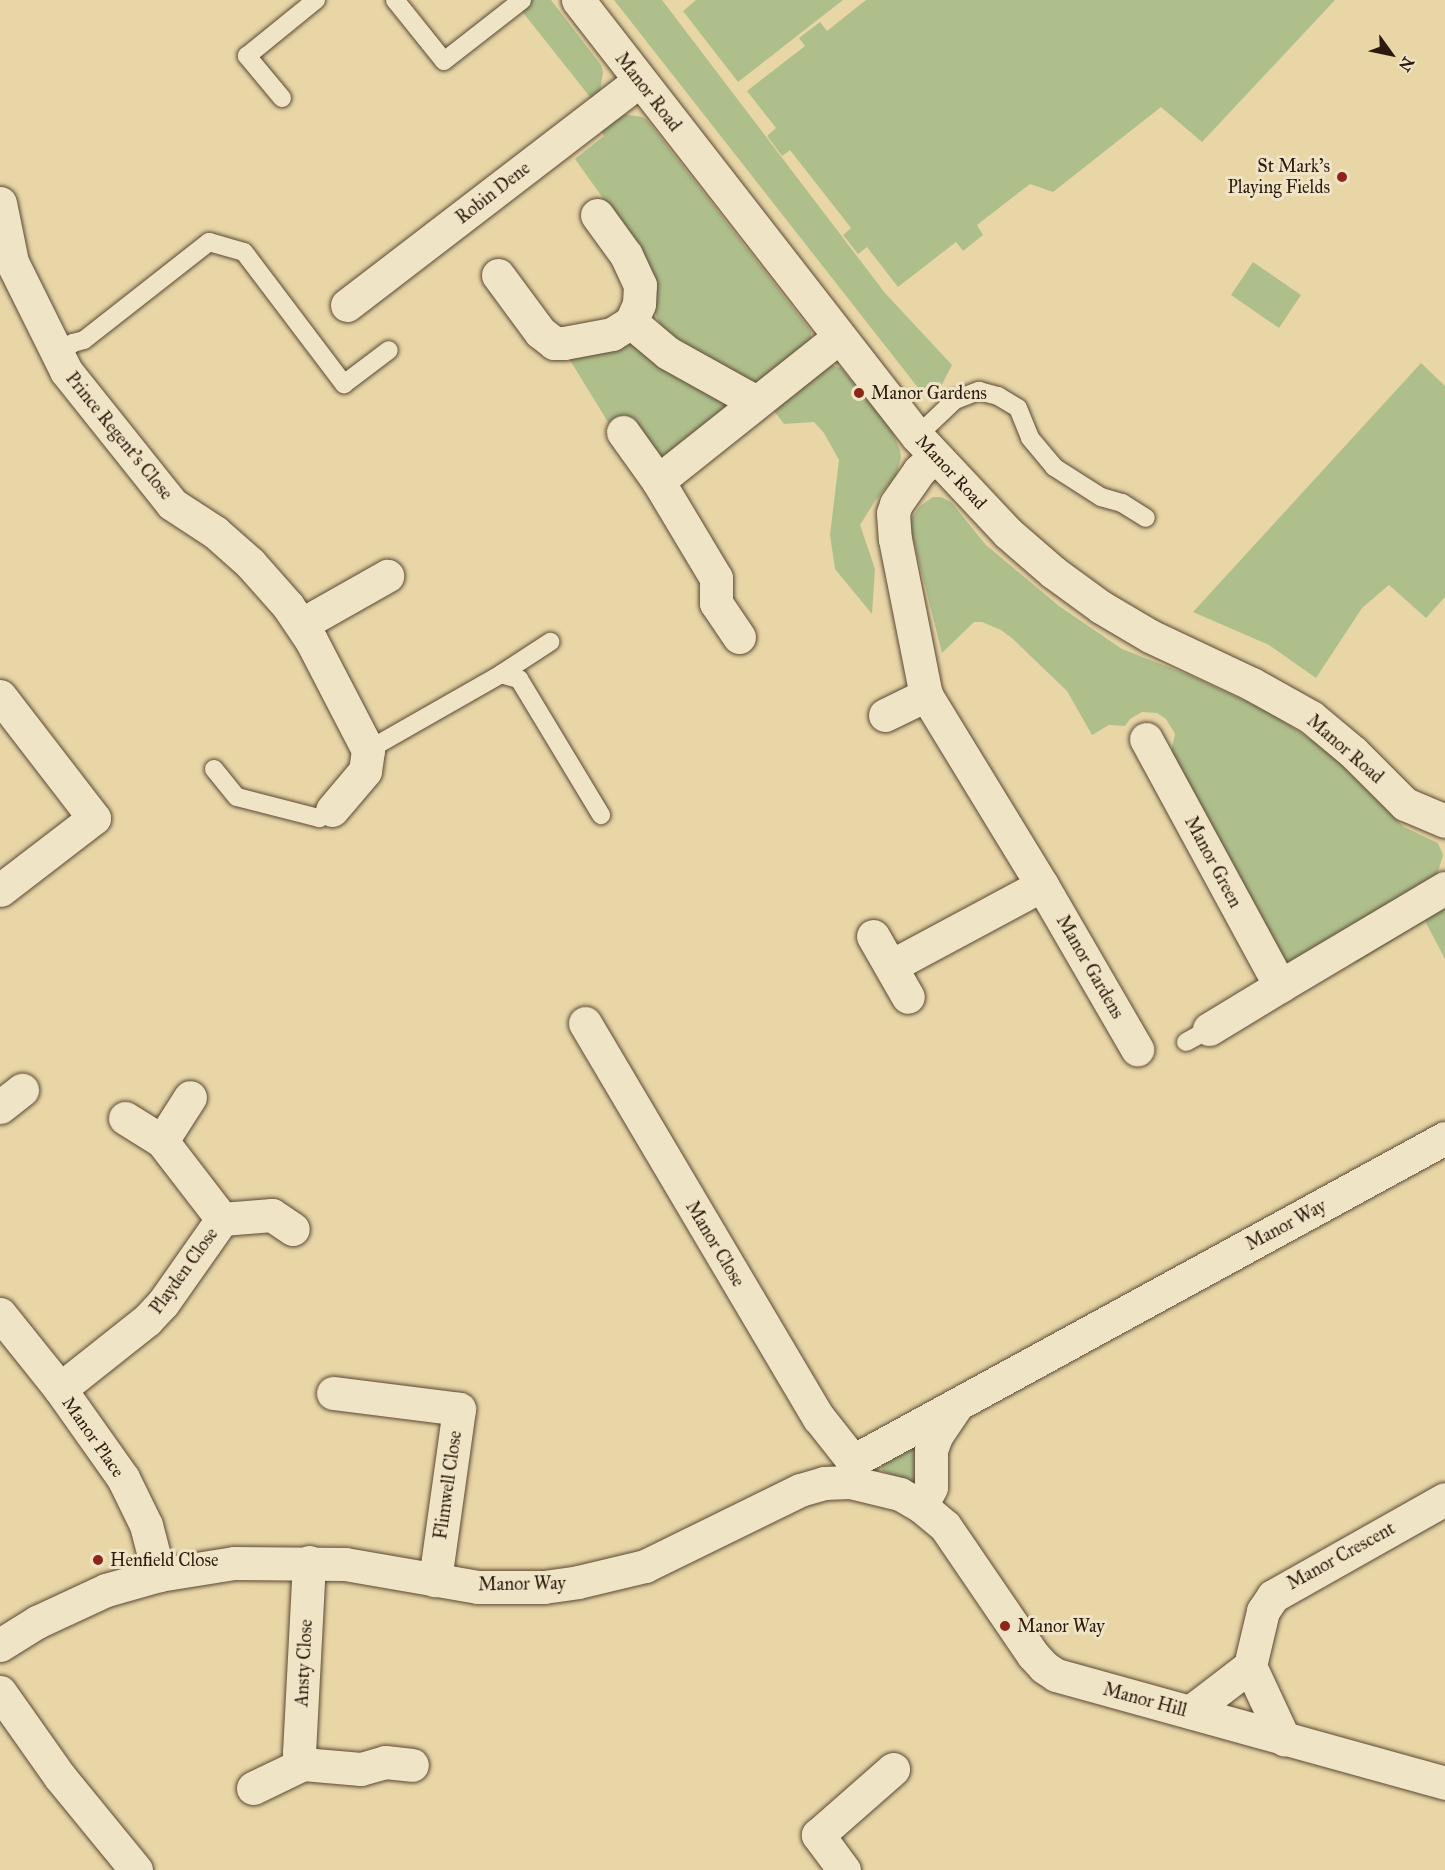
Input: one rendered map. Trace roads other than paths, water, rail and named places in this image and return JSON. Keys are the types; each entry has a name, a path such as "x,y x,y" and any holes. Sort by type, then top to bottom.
{"street":[{"name":"Manor Road","path":"578,0 926,446 1008,533 1062,579 1101,607 1150,636 1252,684 1311,717 1353,752 1405,804 1442,824"},
{"name":"Robin Dene","path":"347,305 639,81"},
{"name":"Prince Regent's Close","path":"0,203 12,262 66,371 172,504 233,546 277,593 302,624 373,768"},
{"path":"498,275 540,332 554,343 564,344 612,334 631,322 639,304 640,285 626,255 597,215"},
{"path":"631,322 668,353 747,397 753,404"},
{"path":"658,481 839,337"},
{"path":"623,432 658,481 716,578 716,603 739,637"},
{"name":"Manor Gardens","path":"926,446 913,480 896,504 893,513 895,538 926,695 1042,885 1137,1048"},
{"path":"302,624 387,576"},
{"path":"885,715 926,695"},
{"path":"0,696 94,818 0,890"},
{"name":"Manor Green","path":"1146,739 1280,986"},
{"path":"332,810 373,768"},
{"path":"891,966 1042,885"},
{"path":"1198,1035 1445,888"},
{"path":"873,936 908,997"},
{"name":"Manor Close","path":"585,1023 851,1471"},
{"path":"162,1141 190,1097"},
{"name":"Playden Close","path":"125,1118 162,1141 222,1219"},
{"name":"Manor Way","path":"0,1645 70,1605 106,1590 159,1575 234,1563 345,1564 478,1587 511,1588 544,1587 612,1576 645,1566 792,1493 824,1483 851,1471 958,1403 1445,1138"},
{"name":"Playden Close","path":"222,1219 272,1215 293,1228"},
{"name":"Playden Close","path":"60,1389 147,1320 163,1303 222,1219"},
{"name":"Manor Place","path":"0,1314 60,1389 123,1478 146,1525 159,1575"},
{"name":"Flimwell Close","path":"333,1393 459,1409 435,1580"},
{"path":"921,1506 931,1487 931,1450 936,1436 958,1403"},
{"name":"Manor Hill","path":"851,1471 921,1506 952,1535 1044,1667 1061,1677 1445,1783"},
{"name":"Manor Crescent","path":"1250,1666 1263,1611 1273,1596 1445,1499"},
{"name":"Ansty Close","path":"303,1764 299,1752 309,1562"},
{"path":"1190,1712 1250,1666 1284,1739"},
{"path":"0,1692 60,1777 136,1870"},
{"path":"253,1788 303,1764 361,1769 385,1762 412,1765"},
{"path":"844,1870 818,1835 893,1769"}],"lane":[{"path":"282,98 247,56 316,0"},
{"path":"395,0 444,61 522,0"},
{"path":"58,355 73,343 84,340 209,242 244,252 344,384 389,350"},
{"path":"926,446 955,400 979,391 998,396 1018,408 1030,438 1054,467 1101,497 1122,503 1146,518"},
{"path":"373,768 501,674 550,642"},
{"path":"501,674 519,679 601,815"},
{"path":"214,769 237,797 319,818 332,810"}],"place":[{"name":"St Mark's Playing Fields","path":"1342,177"},
{"name":"Manor Gardens","path":"859,393"},
{"name":"Henfield Close","path":"98,1560"},
{"name":"Manor Way","path":"1005,1626"}]}
